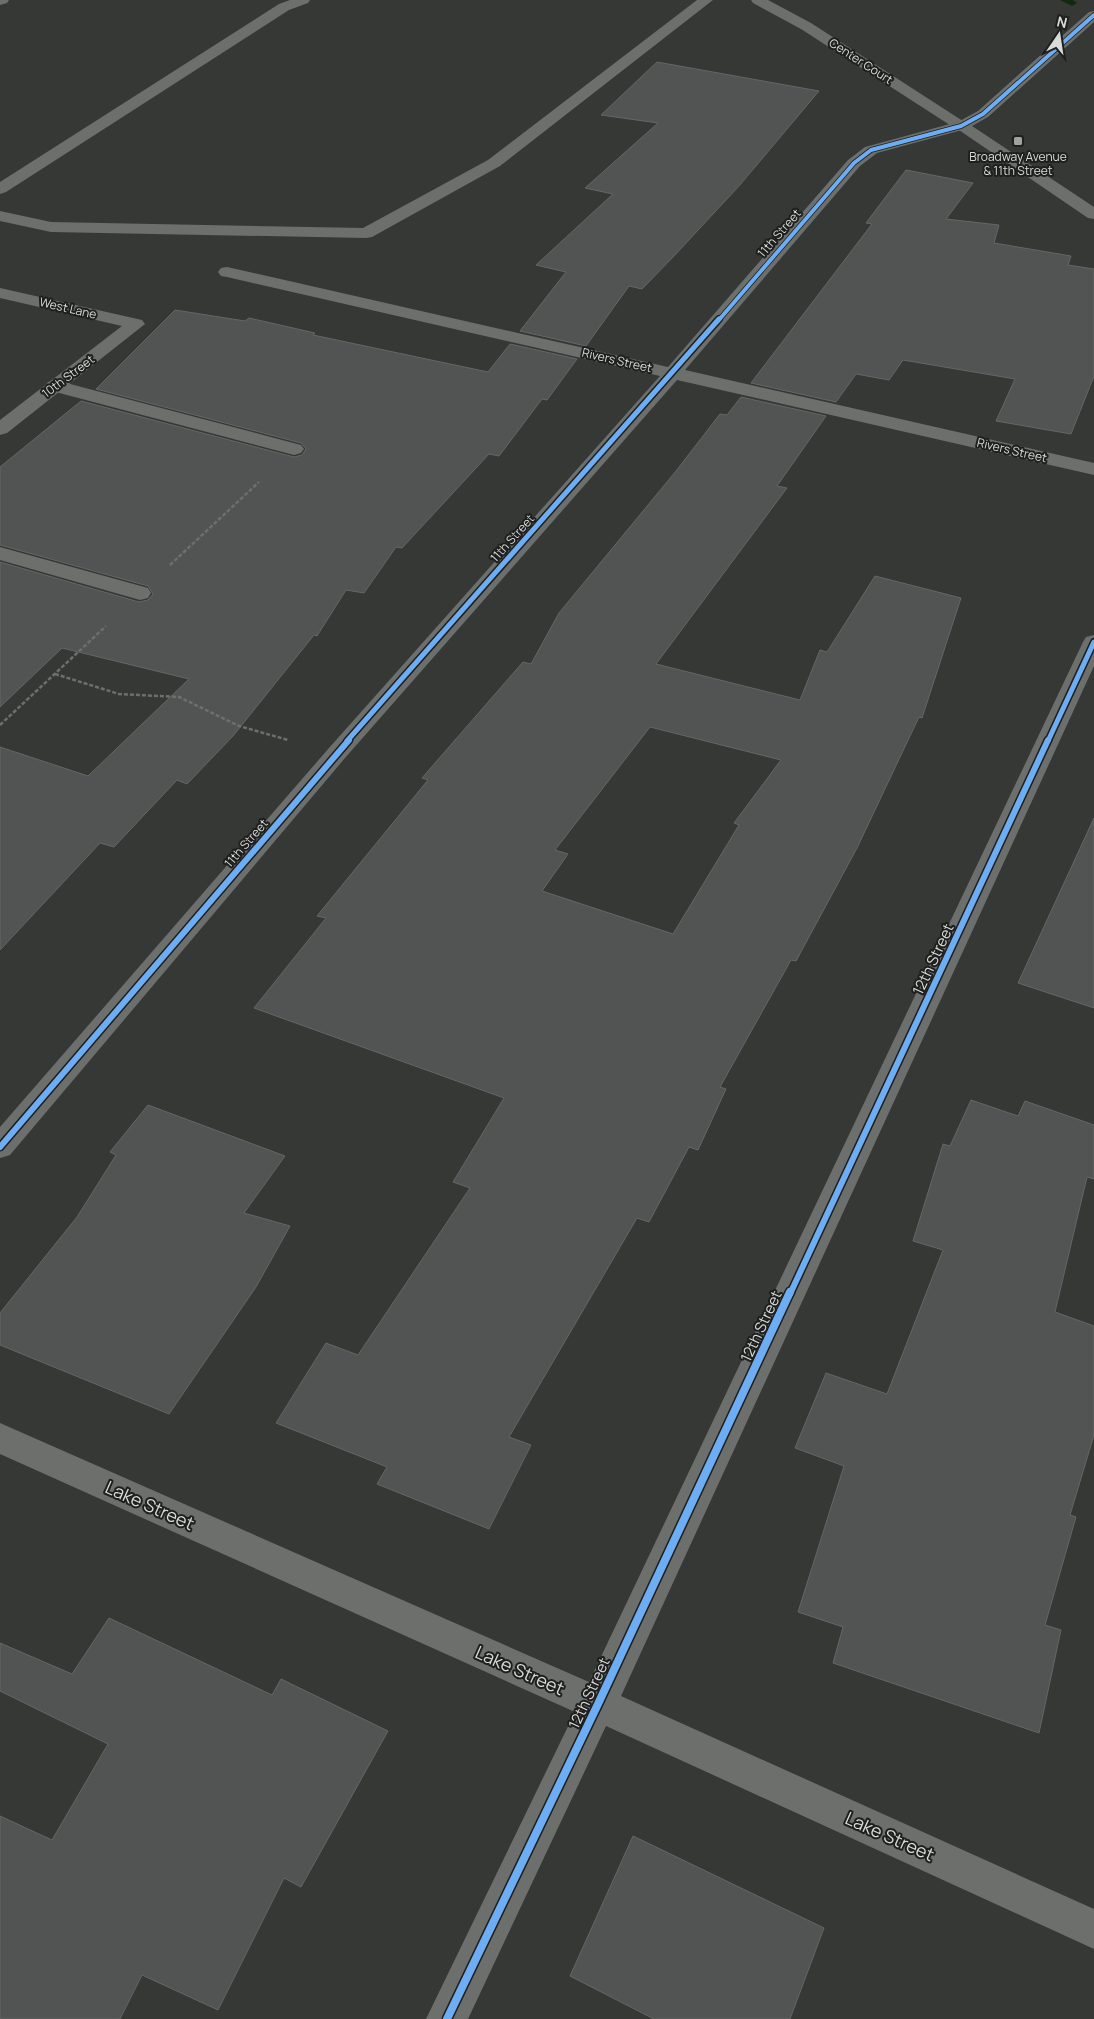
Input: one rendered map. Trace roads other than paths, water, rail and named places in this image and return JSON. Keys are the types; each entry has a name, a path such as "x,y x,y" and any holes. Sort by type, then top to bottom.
{"street":[{"path":"0,189 284,7 302,0"},
{"path":"0,216 51,227 366,233 494,163 706,0"},
{"name":"Center Court","path":"758,0 806,26 1094,214"},
{"name":"11th Street","path":"0,1147 337,753 673,373 854,163 871,150 961,126 984,114 1094,15"},
{"name":"Rivers Street","path":"227,272 1094,469"},
{"name":"West Lane","path":"0,293 136,324"},
{"name":"10th Street","path":"0,429 136,324"},
{"path":"55,386 294,449"},
{"path":"0,553 140,593"},
{"name":"12th Street","path":"447,2019 598,1704 1094,642"},
{"name":"Lake Street","path":"0,1438 598,1704 1094,1929"}],"waterway":[{"path":"1065,0 1072,3"}],"place":[{"name":"Broadway Avenue & 11th Street","path":"1018,141"}]}
